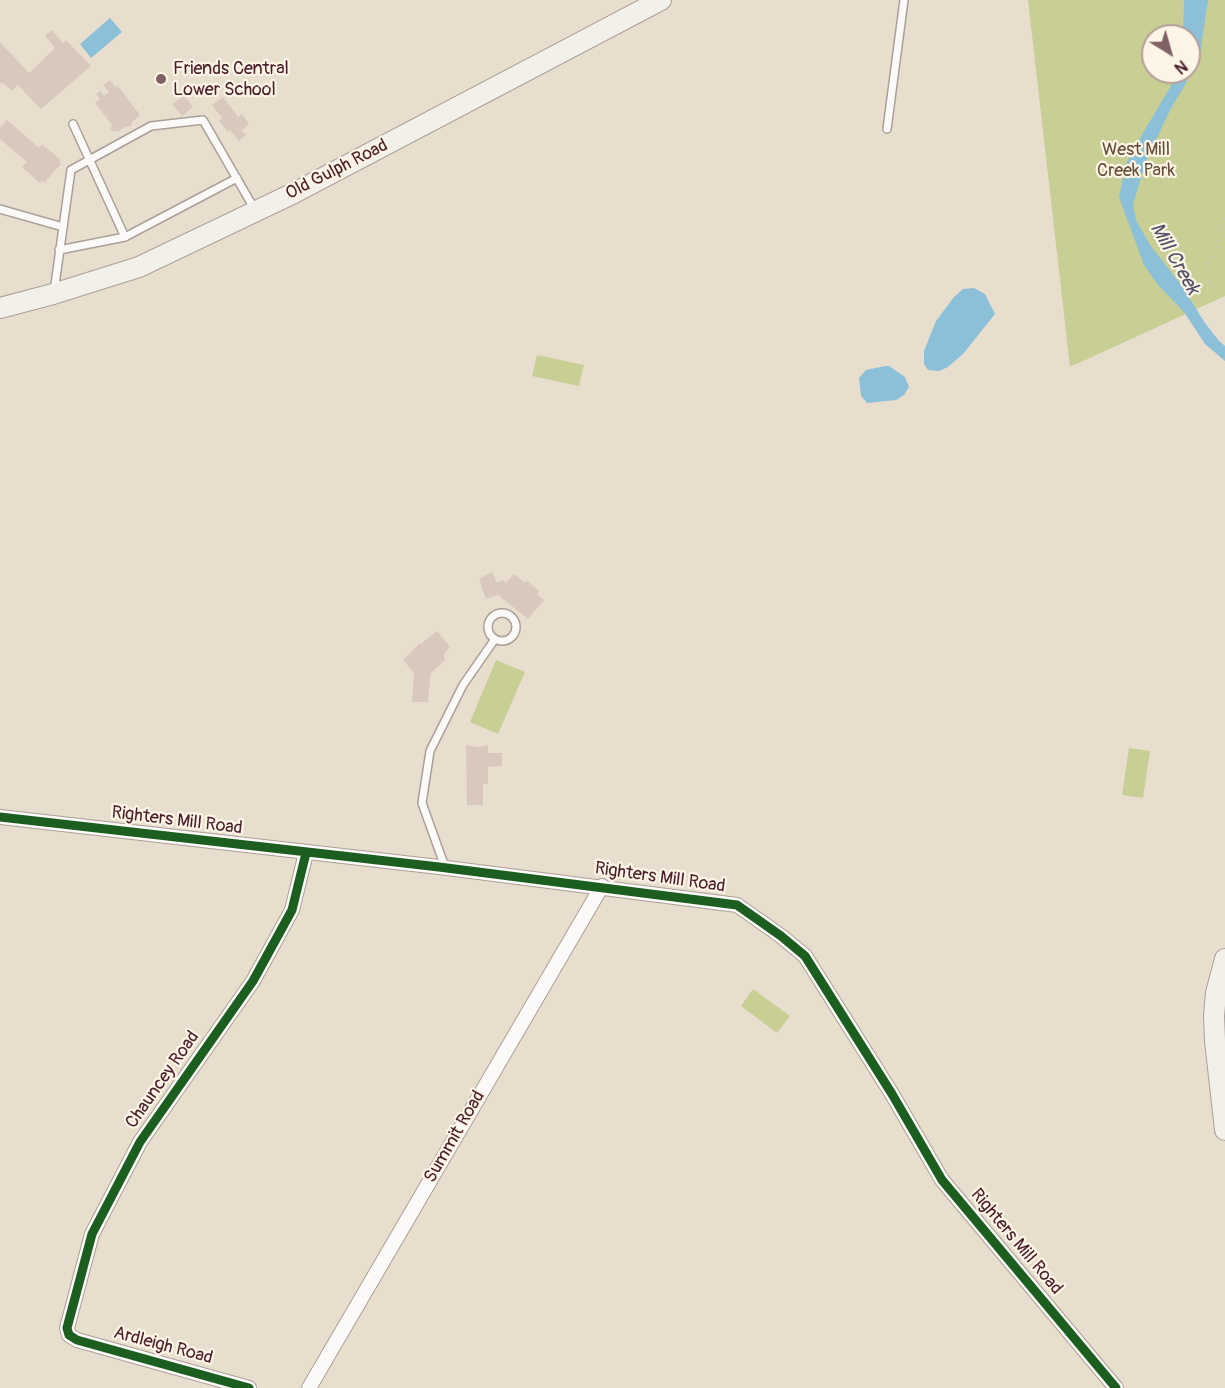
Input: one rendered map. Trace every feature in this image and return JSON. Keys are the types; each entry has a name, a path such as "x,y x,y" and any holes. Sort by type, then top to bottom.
{"street":[{"name":"Old Gulph Road","path":"0,309 139,267 294,193 661,0"},
{"name":"Righters Mill Road","path":"0,818 445,867 737,905 805,956 942,1180 1116,1388"},
{"name":"Chauncey Road","path":"69,1335 68,1321 92,1234 140,1142 253,981 292,910 306,853"},
{"name":"Summit Road","path":"309,1388 602,886"},
{"path":"1225,959 1216,993 1214,1016 1225,1130"},
{"name":"Ardleigh Road","path":"69,1335 77,1340 249,1388"}],"lane":[{"path":"887,129 904,0"},
{"path":"53,294 71,170 151,126 202,120 255,211"},
{"path":"73,124 125,237"},
{"path":"59,250 125,237 237,178"},
{"path":"1,211 63,227"},
{"path":"497,614 507,614 514,620 514,634 507,639 495,639 488,630 490,620 497,614"},
{"path":"445,867 422,802 430,751 463,685 495,639"}],"path":[{"path":"1225,218 1219,228 1217,244 1207,268 1208,282 1213,286 1225,285"}],"green space":[{"name":"West Mill Creek Park","path":"1028,0 1225,0 1225,296 1070,367"},
{"path":"537,355 584,365 579,386 532,376"},
{"path":"496,660 525,672 498,734 470,722"},
{"path":"1129,748 1150,751 1143,798 1122,795"},
{"path":"753,989 790,1016 777,1033 741,1006"}],"water":[{"path":"1184,0 1208,0 1201,47 1201,24 1183,24"},
{"path":"110,18 122,32 91,58 80,44"},
{"path":"1172,84 1185,84 1171,108 1147,159 1133,204 1136,220 1150,245 1181,285 1205,323 1225,346 1225,361 1205,344 1184,312 1158,285 1144,265 1119,197 1126,164"},
{"path":"974,288 985,294 995,314 963,354 948,367 939,371 928,370 924,364 924,351 936,321 963,289"},
{"path":"889,366 905,377 909,387 904,395 896,400 867,403 861,396 859,378 866,370"}],"building":[{"path":"52,30 63,43 66,40 91,66 41,109 18,85 12,91 2,82 0,84 0,42 29,73 55,48 45,36"},
{"path":"110,80 116,88 118,86 140,115 131,126 117,132 116,130 113,132 110,128 113,126 95,103 100,99 96,94 100,91 104,96 109,92 103,85"},
{"path":"184,95 193,107 182,116 172,104"},
{"path":"223,97 238,117 242,114 249,124 242,130 246,135 239,141 219,121 222,118 212,105"},
{"path":"7,120 39,148 42,144 61,160 59,162 61,164 44,183 42,181 40,183 22,167 27,162 0,139 0,128"},
{"path":"492,572 497,583 503,580 506,583 514,574 539,591 537,594 544,600 528,619 498,595 486,599 479,579"},
{"path":"437,631 450,647 444,654 445,660 431,673 428,702 412,702 414,673 403,660 420,643"},
{"path":"466,745 479,747 488,745 488,753 502,753 502,766 488,767 488,784 483,784 483,805 467,805"}],"cycle path":[{"path":"0,817 439,867 737,905 805,956 892,1094 942,1180 1116,1388"},
{"path":"249,1388 77,1340 69,1335 67,1328 92,1234 140,1142 253,981 292,910 306,853"}],"place":[{"name":"Friends Central Lower School","path":"161,79"}],"water label":[{"name":"Mill Creek","path":"1174,259"}]}
